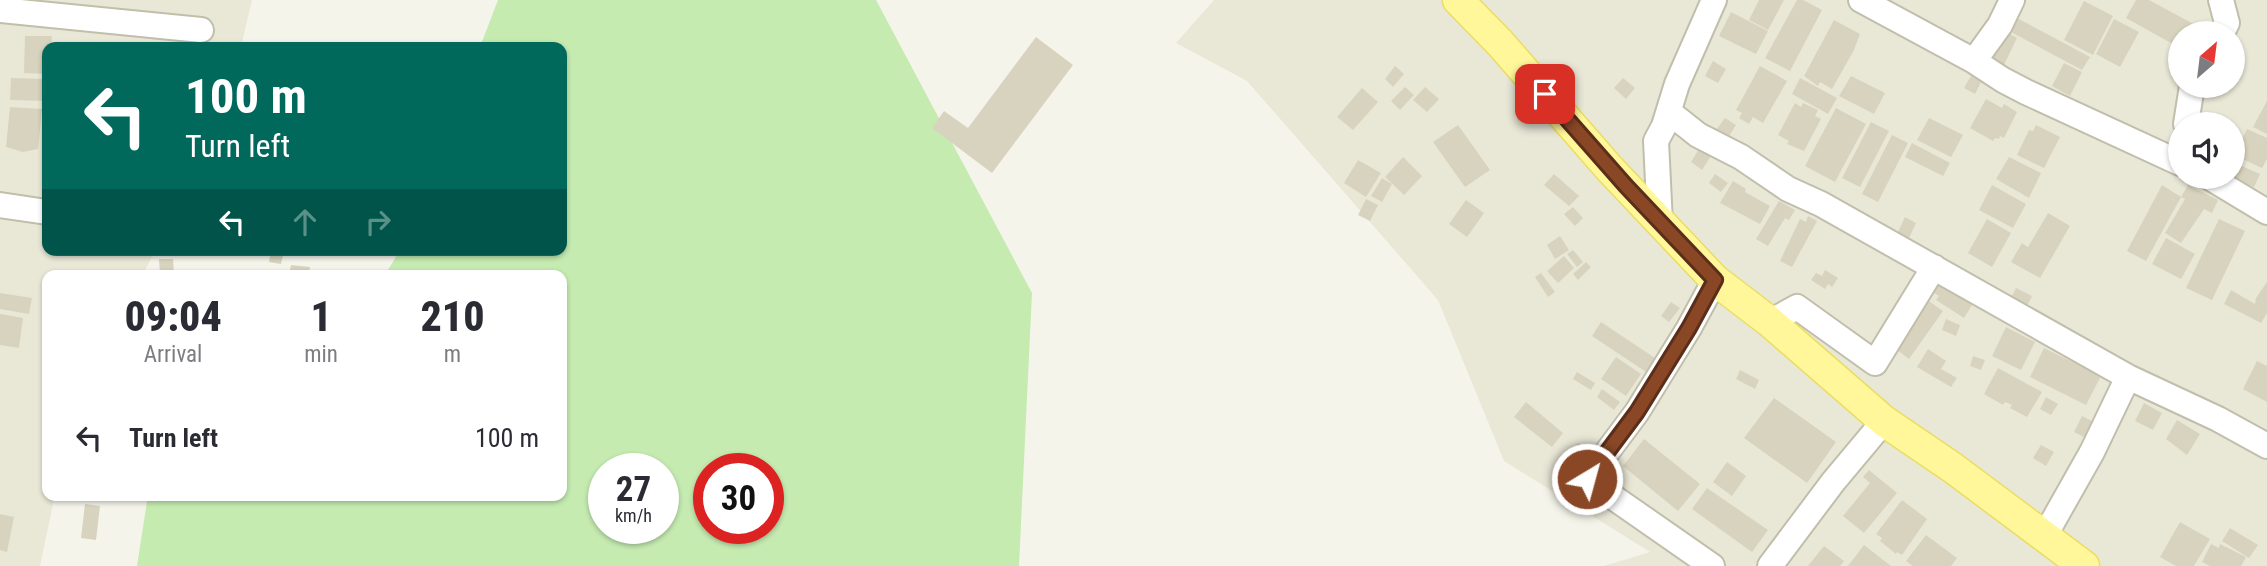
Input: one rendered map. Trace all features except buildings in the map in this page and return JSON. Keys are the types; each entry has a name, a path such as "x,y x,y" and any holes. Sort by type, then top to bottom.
{"main road":[{"path":"1458,0 1715,280 1770,322 1884,421 1953,468 2084,566"}],"street":[{"path":"1660,223 1656,141 1671,124 1677,84 1714,0"},
{"path":"1861,0 1974,61 2003,80 2168,157"},
{"path":"1974,61 2000,26 2012,0"},
{"path":"2221,0 2226,21"},
{"path":"0,10 201,30"},
{"path":"1671,124 1741,158 1788,189 1821,204 2128,377 2218,419 2267,446"},
{"path":"2229,189 2267,212"},
{"path":"0,205 42,211"},
{"path":"1770,322 1797,307 1875,363 1934,267"},
{"path":"1712,566 1587,479 1637,412 1715,280"},
{"path":"2044,537 2092,452 2128,377"},
{"path":"1770,566 1833,482 1884,421"}],"shaded area":[{"path":"0,0 252,0 242,42 42,42 42,256 152,256 145,270 42,270 42,501 54,501 40,566 0,566"},
{"path":"1214,0 2267,0 2267,566 1604,566 1650,552 1504,461 1438,300 1247,81 1176,43"}],"green space":[{"path":"498,0 876,0 1032,293 1019,566 137,566 147,501 567,501 567,270 388,270 396,256 567,256 567,42 482,42"}],"route":[{"path":"1545,94 1626,186 1715,280 1637,412 1587,479"}]}
